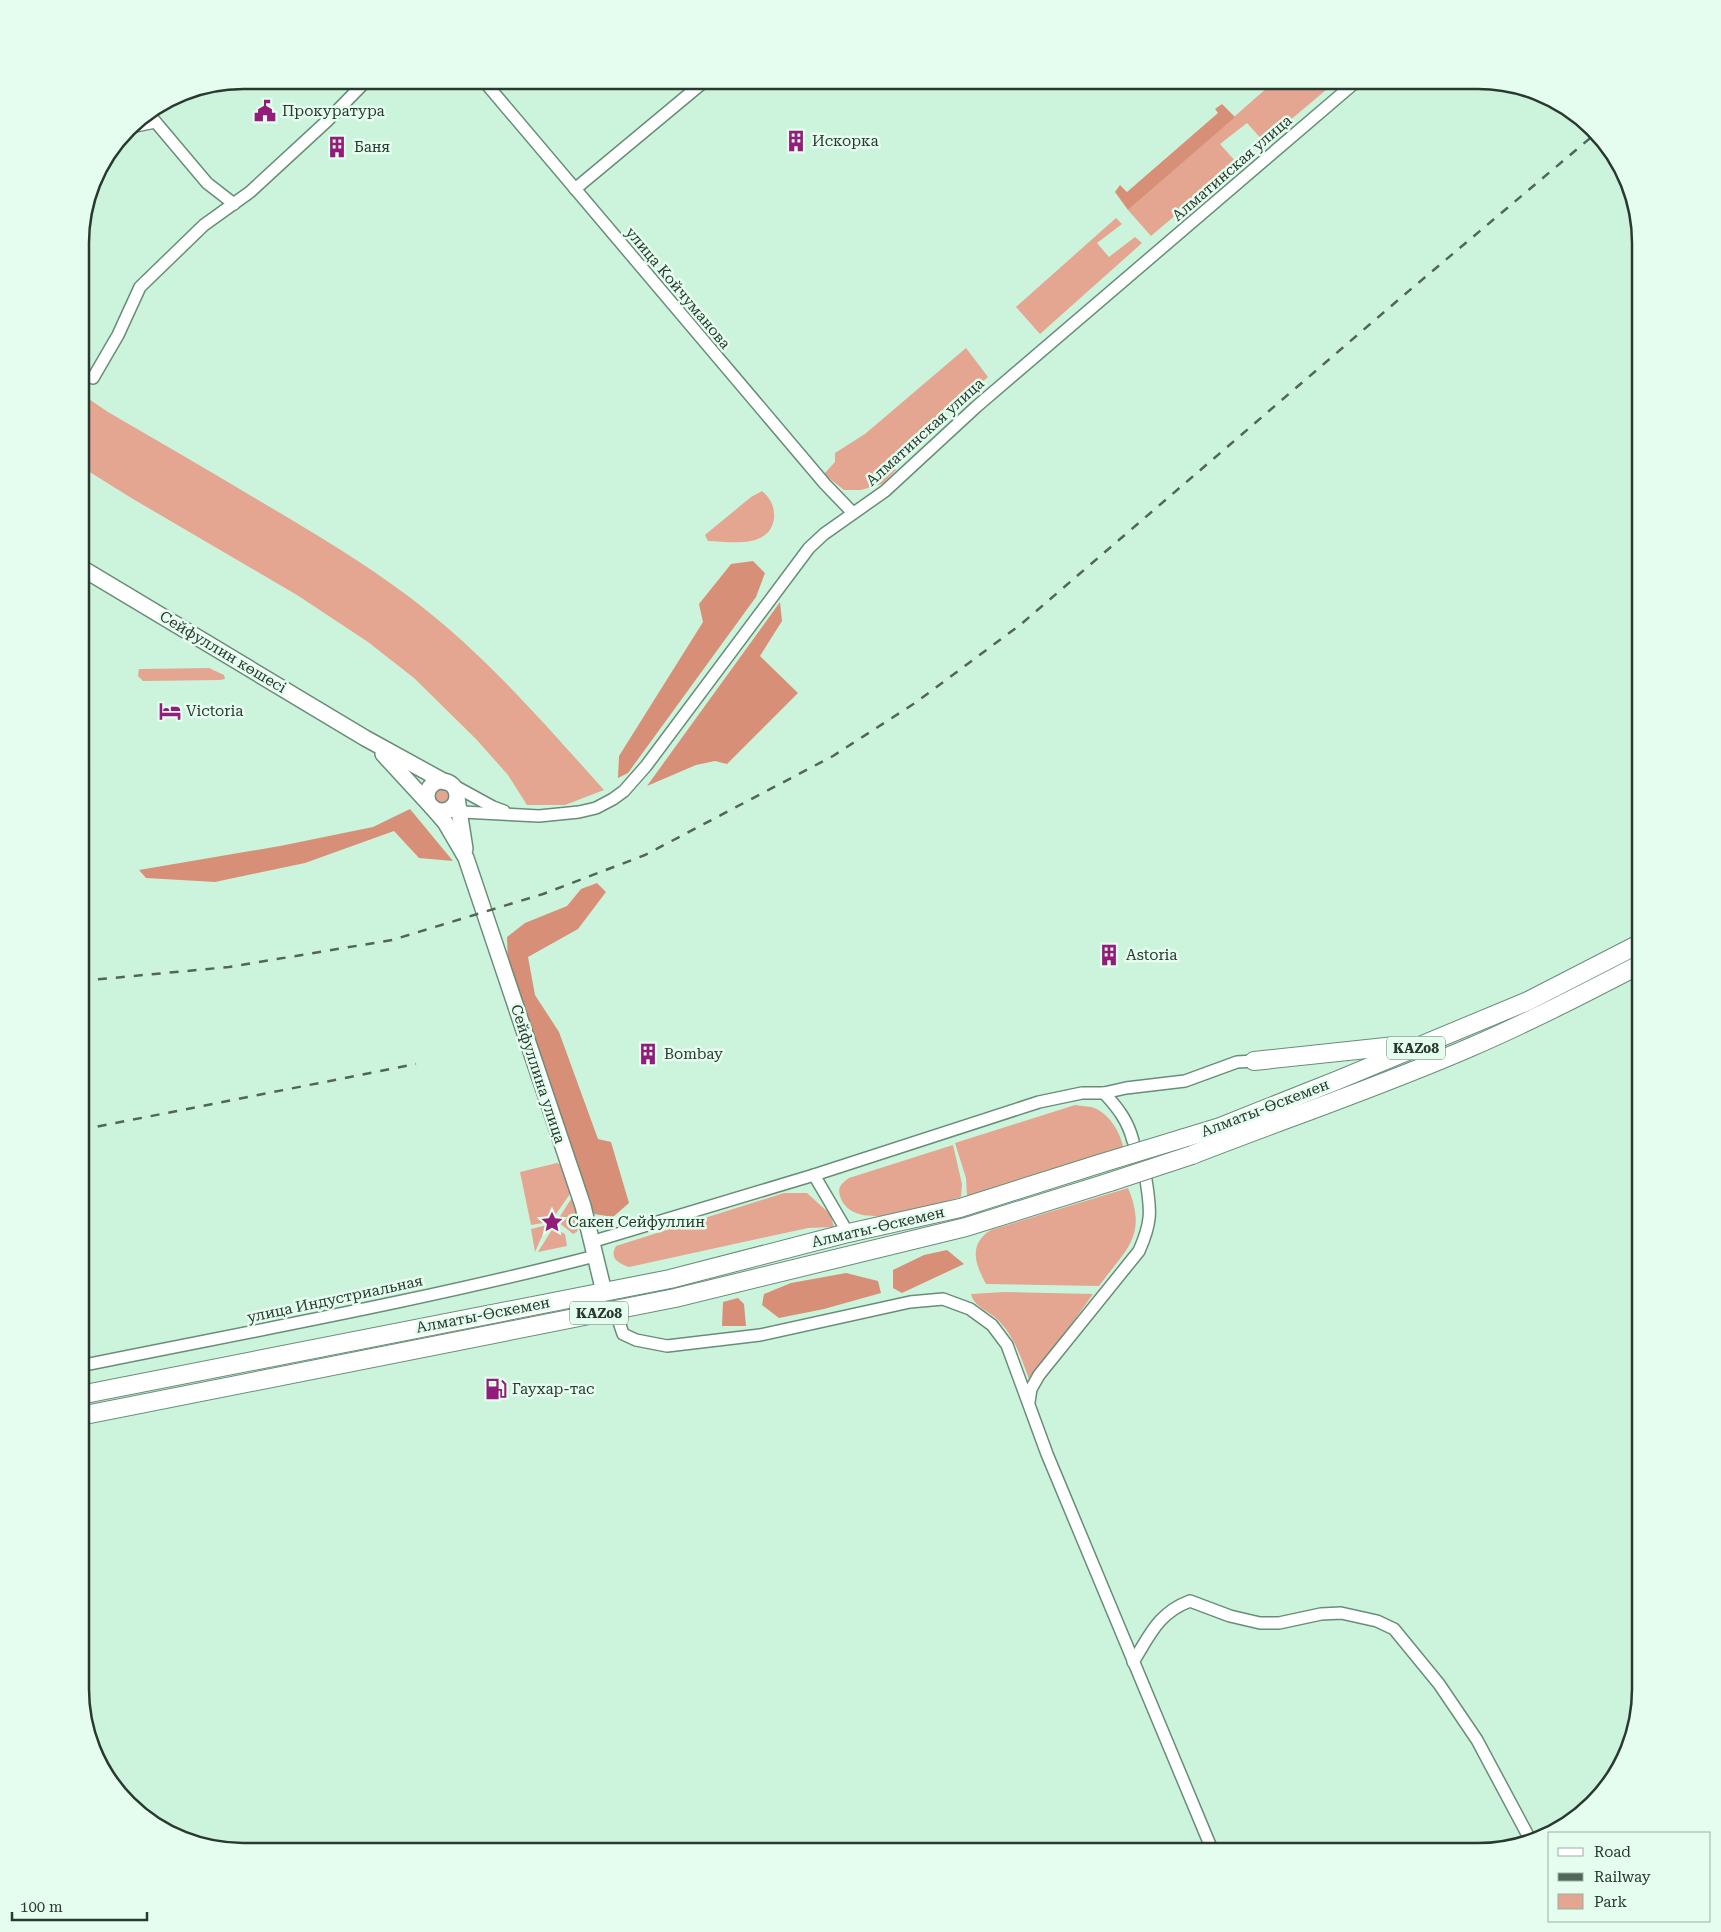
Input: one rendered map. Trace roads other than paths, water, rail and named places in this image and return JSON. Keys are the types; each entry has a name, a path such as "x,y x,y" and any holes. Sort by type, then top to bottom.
{"highway":[{"name":"Алматы-Өскемен","path":"89,1393 727,1266 848,1233 960,1208 1220,1127 1528,1001 1632,948"},
{"name":"Алматы-Өскемен","path":"89,1414 674,1298 966,1227 1192,1155 1348,1097 1469,1048 1536,1018 1632,969"},
{"path":"1254,1061 1395,1046 1421,1046"}],"main road":[{"name":"Сейфуллин көшесі","path":"89,572 365,738"},
{"path":"365,738 453,794"},
{"path":"365,738 386,756 435,807 452,807 453,794"},
{"path":"440,782 453,794 466,858 459,843 427,798 430,787 440,782"},
{"name":"Сейфуллина улица","path":"466,858 582,1206 604,1292"}],"street":[{"path":"93,378 118,335 140,287 204,225 234,204 327,122 359,89"},
{"name":"улица Койчуманова","path":"491,89 824,484 852,513"},
{"path":"575,189 695,89"},
{"name":"Алматинская улица","path":"512,814 539,816 579,812 596,808 624,791 646,766 809,548 852,513 885,491 976,406 1347,89"},
{"path":"153,118 207,183 234,204"},
{"path":"146,124 156,122"},
{"path":"453,794 512,814"},
{"path":"453,794 512,814"},
{"path":"1104,1093 1126,1088 1185,1081 1237,1062 1254,1061"},
{"name":"улица Индустриальная","path":"89,1364 389,1304 519,1275 814,1175 1039,1102 1082,1093 1104,1093"},
{"path":"1104,1093 1122,1112 1134,1141"},
{"path":"814,1175 848,1233"},
{"path":"1029,1402 1031,1389 1039,1375 1139,1251 1151,1216 1146,1180"},
{"path":"615,1310 623,1334 636,1340 667,1346 760,1335 910,1302 943,1299 970,1309 992,1325 1006,1345 1047,1454 1209,1843"},
{"path":"1133,1662 1160,1619 1173,1609 1190,1601 1230,1616 1260,1624 1279,1623 1321,1614 1341,1613 1377,1621 1394,1629 1444,1692 1477,1740 1528,1835"}],"railway":[{"path":"89,980 229,967 392,940 543,894 645,855 833,756 915,703 1020,625 1404,295 1590,138"},
{"path":"89,1128 416,1064"}],"place":[{"name":"Прокуратура","path":"265,111"},
{"name":"Искоркa","path":"796,141"},
{"name":"Баня","path":"337,147"},
{"name":"Victoria","path":"170,711"},
{"name":"Astoria","path":"1109,955"},
{"name":"Bombay","path":"648,1054"},
{"name":"Сакен Сейфуллин","path":"552,1222"},
{"name":"Гаухар-тас","path":"496,1389"}]}
